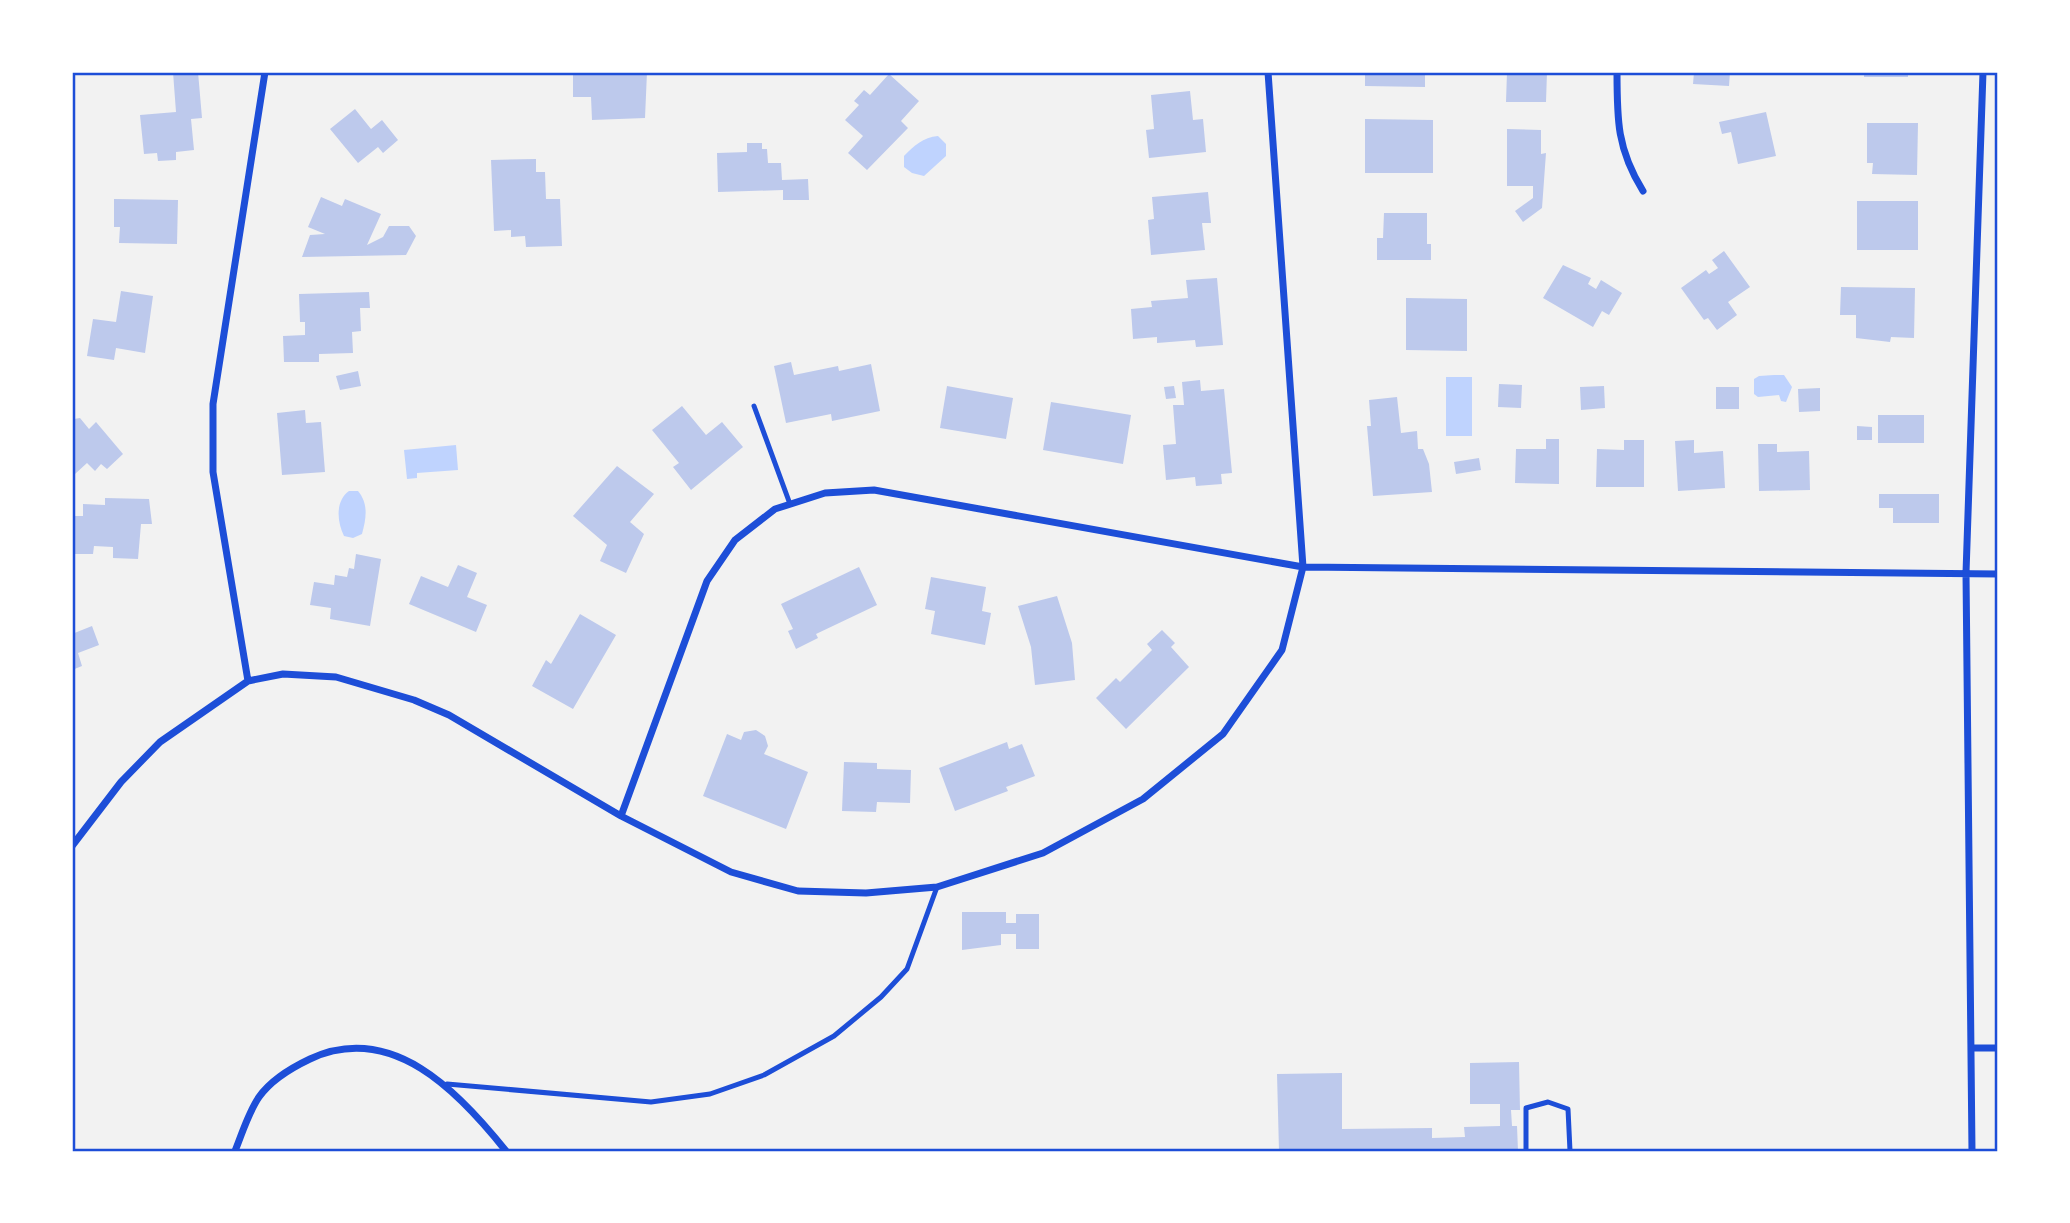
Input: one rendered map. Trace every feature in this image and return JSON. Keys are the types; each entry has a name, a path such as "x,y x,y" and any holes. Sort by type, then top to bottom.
{"street":[{"path":"248,681 213,472 213,404 265,72"},
{"path":"72,846 121,782 160,742 248,681 283,674 310,674 387,690 449,715 621,816 731,873 798,891 866,893 937,887 1043,853 1143,799 1223,734 1282,650 1303,568 1268,72"},
{"path":"1617,72 1620,146 1643,191"},
{"path":"1972,1151 1966,573 1983,72"},
{"path":"621,816 707,581 735,540 775,509 825,493 874,490 1303,568 1998,574"},
{"path":"235,1151 257,1100 267,1086 303,1063 330,1050 360,1048 386,1053 418,1067 446,1084 472,1109 506,1151"},
{"path":"1973,1048 1998,1048"}],"lane":[{"path":"754,406 790,504"},
{"path":"446,1084 651,1102 710,1094 764,1075 834,1036 881,997 907,969 937,887"},
{"path":"1526,1151 1526,1108 1548,1102 1568,1109 1570,1151"}],"water":[{"path":"938,136 946,144 946,156 924,176 912,173 904,167 904,156 911,149 923,140"},
{"path":"1784,375 1792,387 1786,402 1781,401 1779,395 1758,397 1754,394 1754,379 1759,376"},
{"path":"1446,377 1472,377 1472,436 1446,436"},
{"path":"456,445 458,470 417,473 417,478 407,479 404,450"},
{"path":"349,491 358,491 366,512 362,534 353,538 344,536 339,518 341,500"}],"building":[{"path":"173,72 198,72 202,118 191,119 194,150 176,152 176,160 158,161 157,153 144,154 140,115 176,112"},
{"path":"573,72 647,72 645,118 592,120 591,97 573,97"},
{"path":"1365,72 1425,72 1425,87 1365,86"},
{"path":"1507,72 1547,72 1546,102 1506,102"},
{"path":"1694,72 1730,72 1729,86 1693,84"},
{"path":"1864,72 1908,72 1908,77 1864,77"},
{"path":"889,74 919,101 901,121 908,128 867,170 848,153 863,136 845,120 859,105 854,101 864,90 870,95"},
{"path":"1190,91 1193,120 1203,119 1206,152 1149,158 1146,130 1154,129 1151,95"},
{"path":"355,109 371,129 382,120 398,140 383,153 378,147 358,163 330,129"},
{"path":"1766,112 1776,156 1738,164 1731,132 1722,134 1719,122"},
{"path":"1365,119 1433,120 1433,173 1365,173"},
{"path":"1867,123 1918,123 1917,175 1872,174 1873,163 1867,163"},
{"path":"1507,129 1541,130 1541,154 1546,153 1542,208 1523,222 1515,211 1533,198 1533,186 1507,186"},
{"path":"747,143 762,143 762,149 767,149 768,163 781,163 782,180 808,179 809,200 783,200 783,190 718,192 717,153 747,152"},
{"path":"536,159 536,172 545,172 546,199 560,199 562,246 526,247 525,236 511,237 511,230 494,231 491,160"},
{"path":"1208,192 1211,223 1202,223 1205,250 1151,255 1148,220 1154,219 1152,197"},
{"path":"321,197 342,206 345,199 381,214 367,245 383,237 389,226 409,226 416,236 406,255 302,257 310,235 325,234 308,227"},
{"path":"114,199 178,200 177,244 119,243 120,227 114,227"},
{"path":"1857,201 1918,201 1918,250 1857,250"},
{"path":"1384,213 1427,213 1427,244 1431,244 1431,260 1377,260 1377,238 1383,238"},
{"path":"1724,251 1750,287 1728,302 1737,315 1717,330 1708,318 1704,320 1681,288 1706,270 1709,274 1718,268 1712,260"},
{"path":"1563,265 1591,278 1588,284 1596,289 1601,280 1622,293 1609,315 1602,311 1593,327 1543,298"},
{"path":"1217,278 1223,345 1196,347 1195,340 1157,343 1157,337 1133,339 1131,309 1152,307 1151,301 1188,298 1186,280"},
{"path":"1841,287 1915,288 1914,338 1891,337 1890,342 1856,338 1856,315 1840,315"},
{"path":"121,291 153,296 145,353 116,348 114,360 87,356 93,319 116,322"},
{"path":"369,292 370,308 360,308 361,331 352,332 353,353 319,354 319,362 284,362 283,336 305,335 305,322 300,322 299,294"},
{"path":"1406,298 1467,299 1467,351 1406,350"},
{"path":"791,362 794,375 838,366 839,371 871,364 880,411 832,421 831,414 786,423 774,366"},
{"path":"358,371 361,386 340,390 336,376"},
{"path":"1200,380 1201,391 1224,389 1232,473 1221,474 1222,484 1196,486 1195,477 1166,480 1163,445 1176,444 1173,405 1184,405 1182,382"},
{"path":"1499,384 1522,385 1521,408 1498,407"},
{"path":"947,386 1013,398 1006,439 940,428"},
{"path":"1174,386 1176,398 1166,399 1164,387"},
{"path":"1604,386 1605,408 1581,410 1580,387"},
{"path":"1716,387 1739,387 1739,409 1716,409"},
{"path":"1820,388 1820,411 1799,412 1798,389"},
{"path":"1397,397 1401,433 1417,431 1418,449 1423,449 1429,464 1432,492 1373,496 1367,426 1371,426 1369,400"},
{"path":"1051,402 1131,415 1123,464 1043,450"},
{"path":"682,406 706,435 722,422 743,447 691,490 673,467 679,463 652,430"},
{"path":"305,410 306,423 321,422 325,472 282,475 277,413"},
{"path":"1878,415 1924,415 1924,443 1878,443"},
{"path":"72,416 74,419 80,418 89,429 96,422 123,454 107,469 101,464 95,471 87,463 75,474 72,467"},
{"path":"1857,426 1872,427 1872,440 1857,440"},
{"path":"1546,439 1559,439 1559,484 1515,483 1516,449 1546,449"},
{"path":"1624,440 1644,440 1644,487 1596,487 1597,449 1624,450"},
{"path":"1694,440 1694,453 1723,451 1725,488 1678,491 1675,441"},
{"path":"1758,444 1777,444 1777,452 1809,451 1810,490 1759,491"},
{"path":"1479,458 1481,470 1456,474 1454,462"},
{"path":"617,466 654,494 630,522 644,534 626,573 600,561 607,545 573,516"},
{"path":"1879,494 1939,494 1939,523 1893,523 1893,508 1879,508"},
{"path":"105,498 149,499 152,524 141,524 138,559 113,558 113,547 94,546 93,554 72,554 72,516 83,516 83,504 105,505"},
{"path":"356,554 381,559 370,626 330,619 331,608 310,605 314,582 334,585 335,575 347,577 349,568 354,569"},
{"path":"458,565 477,573 467,597 487,605 476,632 409,604 421,576 448,587"},
{"path":"859,567 877,605 816,634 818,638 796,649 788,631 793,629 781,604"},
{"path":"931,577 986,587 982,611 991,613 985,645 931,634 935,611 925,609"},
{"path":"1057,596 1072,643 1075,680 1035,685 1031,647 1018,606"},
{"path":"580,614 616,635 573,709 532,686 546,660 551,664"},
{"path":"92,626 99,645 78,653 82,666 72,670 72,634"},
{"path":"1162,630 1175,643 1171,647 1189,667 1126,729 1096,698 1116,678 1120,682 1152,650 1147,644"},
{"path":"756,730 765,736 768,746 764,754 808,772 786,829 703,796 727,734 741,740 744,732"},
{"path":"1007,742 1009,749 1022,744 1035,776 1006,787 1008,791 955,811 939,768"},
{"path":"844,762 877,763 877,769 911,770 910,803 877,802 876,812 842,811"},
{"path":"962,912 1006,912 1006,923 1016,923 1016,914 1039,914 1039,949 1016,949 1016,934 1001,934 1001,945 962,950"},
{"path":"1519,1062 1520,1110 1511,1110 1512,1126 1517,1126 1518,1151 1279,1151 1277,1074 1342,1073 1342,1129 1432,1128 1432,1138 1465,1137 1464,1127 1500,1126 1500,1104 1470,1104 1470,1063"}]}
